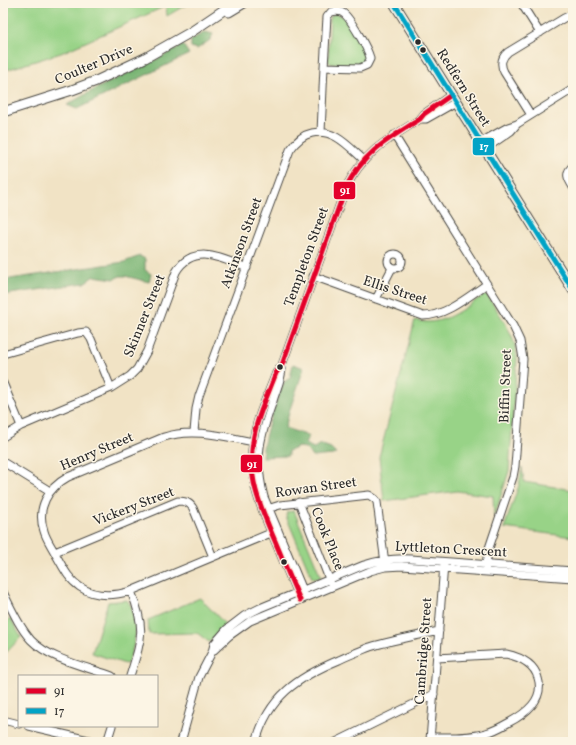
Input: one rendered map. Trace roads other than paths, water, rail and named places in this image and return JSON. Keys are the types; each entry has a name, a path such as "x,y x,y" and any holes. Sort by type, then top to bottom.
{"main road":[{"name":"Coulter Drive","path":"3,112 49,99 96,81 145,58 191,32 234,3"},
{"name":"Coulter Drive","path":"191,32 244,3"},
{"name":"Redfern Street","path":"394,3 573,290"}],"street":[{"path":"521,3 540,33"},
{"path":"324,67 360,68 367,65 369,62 369,52 346,16 338,11 331,12 327,17 324,67 321,132 338,137 364,160"},
{"path":"531,115 501,67 501,61 506,54 573,14"},
{"path":"483,146 511,131 517,124 573,89"},
{"name":"Templeton Street","path":"301,595 266,510 260,482 256,443 264,425 281,376 282,365 313,276 346,187 352,176 364,160 378,147 420,119 426,119 453,98"},
{"name":"Atkinson Street","path":"194,432 199,396 290,150 302,136 309,133 321,132"},
{"name":"Biffin Street","path":"394,135 516,331 520,342 522,353 515,466 509,491 488,552 485,568"},
{"path":"573,166 569,169 567,174 573,187"},
{"name":"Skinner Street","path":"3,437 21,426 111,388 130,376 143,360 176,272 182,264 193,257 209,255 246,268"},
{"path":"376,299 392,268"},
{"name":"Ellis Street","path":"313,276 416,314 430,316 444,311 487,284"},
{"path":"3,354 86,332 92,339 111,388"},
{"path":"3,383 21,426"},
{"name":"Henry Street","path":"256,443 194,432 164,437 68,477 58,483 50,491 42,508 41,521 44,533 67,575 81,587 90,591 105,594 120,594 131,591 275,531"},
{"path":"3,462 50,491"},
{"name":"Rowan Street","path":"266,510 280,505 299,502 365,494 373,496 377,502 385,564"},
{"name":"Vickery Street","path":"55,552 183,501 190,503 193,508 213,557"},
{"name":"Cook Place","path":"299,502 331,583"},
{"name":"Lyttleton Crescent","path":"182,742 199,677 212,652 214,644 217,639 238,621 260,608 301,595 331,583 364,565 385,564 402,558 444,565 573,571"},
{"name":"Cambridge Street","path":"430,740 444,565"},
{"name":"Lyttleton Crescent","path":"485,568 573,578"},
{"path":"130,675 138,651 141,634 139,611 131,591"},
{"path":"3,592 25,632 38,647 52,655 109,675"},
{"path":"256,742 264,720 270,709 289,688 306,675 319,668 369,648 439,631"},
{"path":"430,740 477,735 496,730 523,715 530,709 537,699 539,692 539,680 536,673 526,661 514,656 506,654 437,658"},
{"path":"336,742 434,694"},
{"path":"3,720 18,724"},
{"path":"33,727 97,742"},
{"path":"107,742 112,727"}]}
